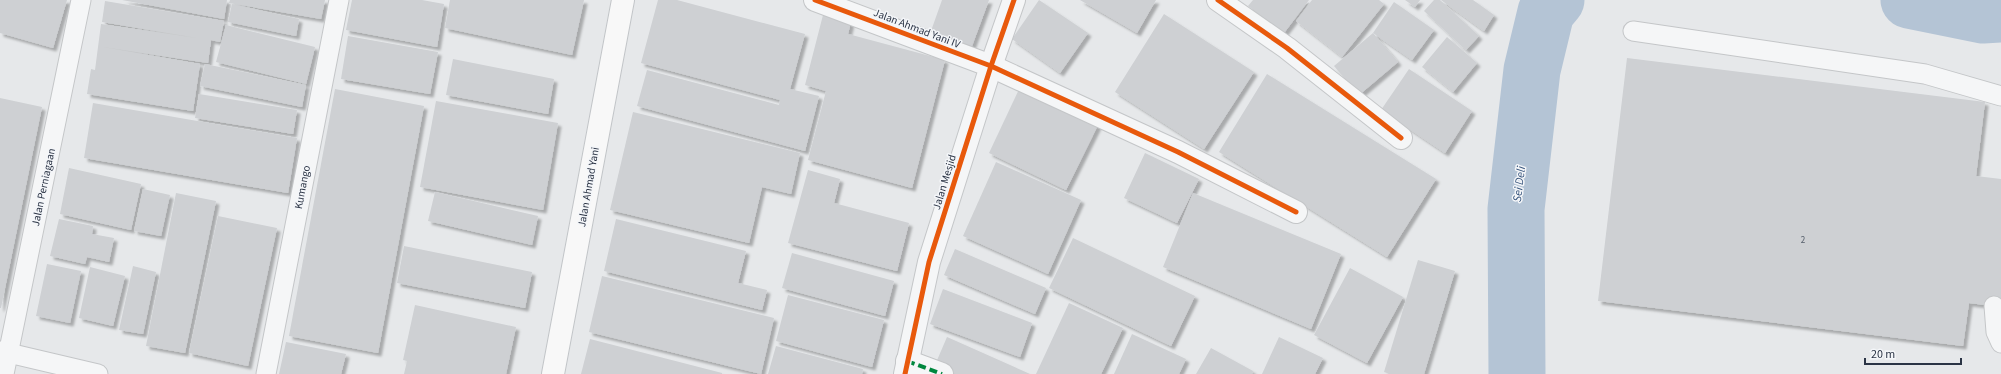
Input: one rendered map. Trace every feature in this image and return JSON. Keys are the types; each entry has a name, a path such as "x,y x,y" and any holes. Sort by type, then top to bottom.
{"main road":[{"name":"Jalan Ahmad Yani","path":"553,374 622,0"}],"street":[{"name":"Jalan Ahmad Yani IV","path":"815,0 991,66 1178,152 1296,212"},
{"name":"Jalan Mesjid","path":"906,367 929,262 991,66 1014,0"},
{"path":"1218,0 1287,48 1401,138"},
{"path":"906,367 942,374"}],"lane":[{"name":"Jalan Perniagaan","path":"4,374 4,352 82,0"},
{"name":"Kumango","path":"266,374 339,0"},
{"path":"1633,31 1926,74 2001,96"},
{"path":"1994,306 1996,332 2001,343"},
{"path":"4,352 98,374"}],"building":[{"path":"0,0 67,0 53,48 0,33"},
{"path":"122,0 227,0 224,19"},
{"path":"230,0 325,0 321,19 229,3"},
{"path":"352,0 422,0 444,4 437,47 346,30"},
{"path":"450,0 584,0 572,55 445,28"},
{"path":"658,0 677,0 805,34 790,89 819,96 805,151 637,106 647,70 779,105 780,100 641,63"},
{"path":"942,0 989,0 972,46 931,31"},
{"path":"1039,0 1088,33 1060,73 1012,39"},
{"path":"1080,0 1156,0 1137,33"},
{"path":"1253,0 1309,0 1284,33 1248,6"},
{"path":"1312,0 1379,0 1384,4 1342,57 1296,21"},
{"path":"1405,0 1420,0 1415,7"},
{"path":"1434,0 1440,0 1479,36 1466,50 1424,11"},
{"path":"1441,0 1473,0 1494,15 1484,31"},
{"path":"105,1 224,21 220,42 211,40 208,63 103,47 200,64 193,111 87,94 91,69 95,70 101,24 197,38 102,22"},
{"path":"1394,2 1434,30 1412,60 1373,33"},
{"path":"232,4 299,19 296,36 228,22"},
{"path":"1164,14 1254,72 1204,149 1115,92"},
{"path":"823,15 851,22 848,34 945,60 912,188 808,160 826,91 805,85"},
{"path":"226,25 315,47 306,84 216,62"},
{"path":"1373,33 1398,62 1359,95 1334,66"},
{"path":"348,36 438,52 430,94 341,79"},
{"path":"1447,37 1477,63 1453,92 1422,67"},
{"path":"1627,58 1985,102 1976,176 2001,179 2001,307 1969,303 1963,346 1598,301"},
{"path":"453,59 554,79 548,114 446,95"},
{"path":"205,64 306,85 302,107 200,86"},
{"path":"1409,69 1472,111 1445,153 1381,110"},
{"path":"1267,74 1436,179 1387,257 1219,152"},
{"path":"1021,85 1099,123 1066,190 989,153"},
{"path":"335,89 424,106 378,353 289,336"},
{"path":"199,94 297,110 293,134 195,118"},
{"path":"0,98 42,107 1,308 0,308"},
{"path":"436,101 558,123 543,210 420,187"},
{"path":"93,103 297,138 288,193 84,158"},
{"path":"633,112 800,153 791,194 762,187 749,243 610,210"},
{"path":"1145,153 1199,179 1177,223 1124,198"},
{"path":"996,162 1081,200 1048,274 963,236"},
{"path":"69,168 141,184 131,230 60,214"},
{"path":"808,170 840,179 834,203 909,223 897,271 788,243"},
{"path":"143,189 170,195 161,236 134,231"},
{"path":"435,192 538,216 532,245 428,221"},
{"path":"176,193 216,201 185,353 146,346"},
{"path":"1193,193 1341,254 1311,329 1163,267"},
{"path":"218,216 277,228 248,366 189,353"},
{"path":"59,219 93,226 92,234 114,238 109,262 87,257 85,264 50,256"},
{"path":"616,219 746,251 738,283 767,290 762,310 604,271"},
{"path":"1073,238 1195,296 1171,346 1049,288"},
{"path":"404,246 532,272 525,308 397,283"},
{"path":"955,249 1046,288 1035,314 944,275"},
{"path":"792,253 894,281 885,316 782,288"},
{"path":"1418,260 1455,271 1424,374 1390,374 1384,372"},
{"path":"47,264 81,271 70,323 36,316"},
{"path":"133,266 156,272 143,334 119,330"},
{"path":"90,267 125,276 113,326 79,318"},
{"path":"1350,268 1403,297 1367,363 1314,335"},
{"path":"602,276 774,318 761,374 589,332"},
{"path":"943,289 1032,323 1020,357 930,324"},
{"path":"788,295 884,320 872,367 776,341"},
{"path":"1069,303 1123,328 1101,374 1036,374"},
{"path":"415,305 516,327 506,374 404,374 407,361 403,360"},
{"path":"1132,334 1186,359 1179,374 1114,374"},
{"path":"947,337 1030,374 955,374 935,365"},
{"path":"1279,337 1323,358 1315,374 1262,374"},
{"path":"590,339 722,373 722,374 581,374"},
{"path":"286,342 346,354 341,374 279,374"},
{"path":"776,346 863,369 862,374 768,374"},
{"path":"1211,348 1253,371 1252,374 1196,374"}],"waterway":[{"name":"Sei Deli","path":"1517,374 1516,209 1532,70 1546,12 1556,0"},
{"name":"Sei Deli","path":"1909,0 1983,15 2001,14"}],"marked path":[{"path":"907,361 942,374"}],"cycle path":[{"path":"815,0 991,66 1178,152 1296,212"},
{"path":"905,374 929,262 991,66 1014,0"},
{"path":"1218,0 1287,48 1401,138"}]}
